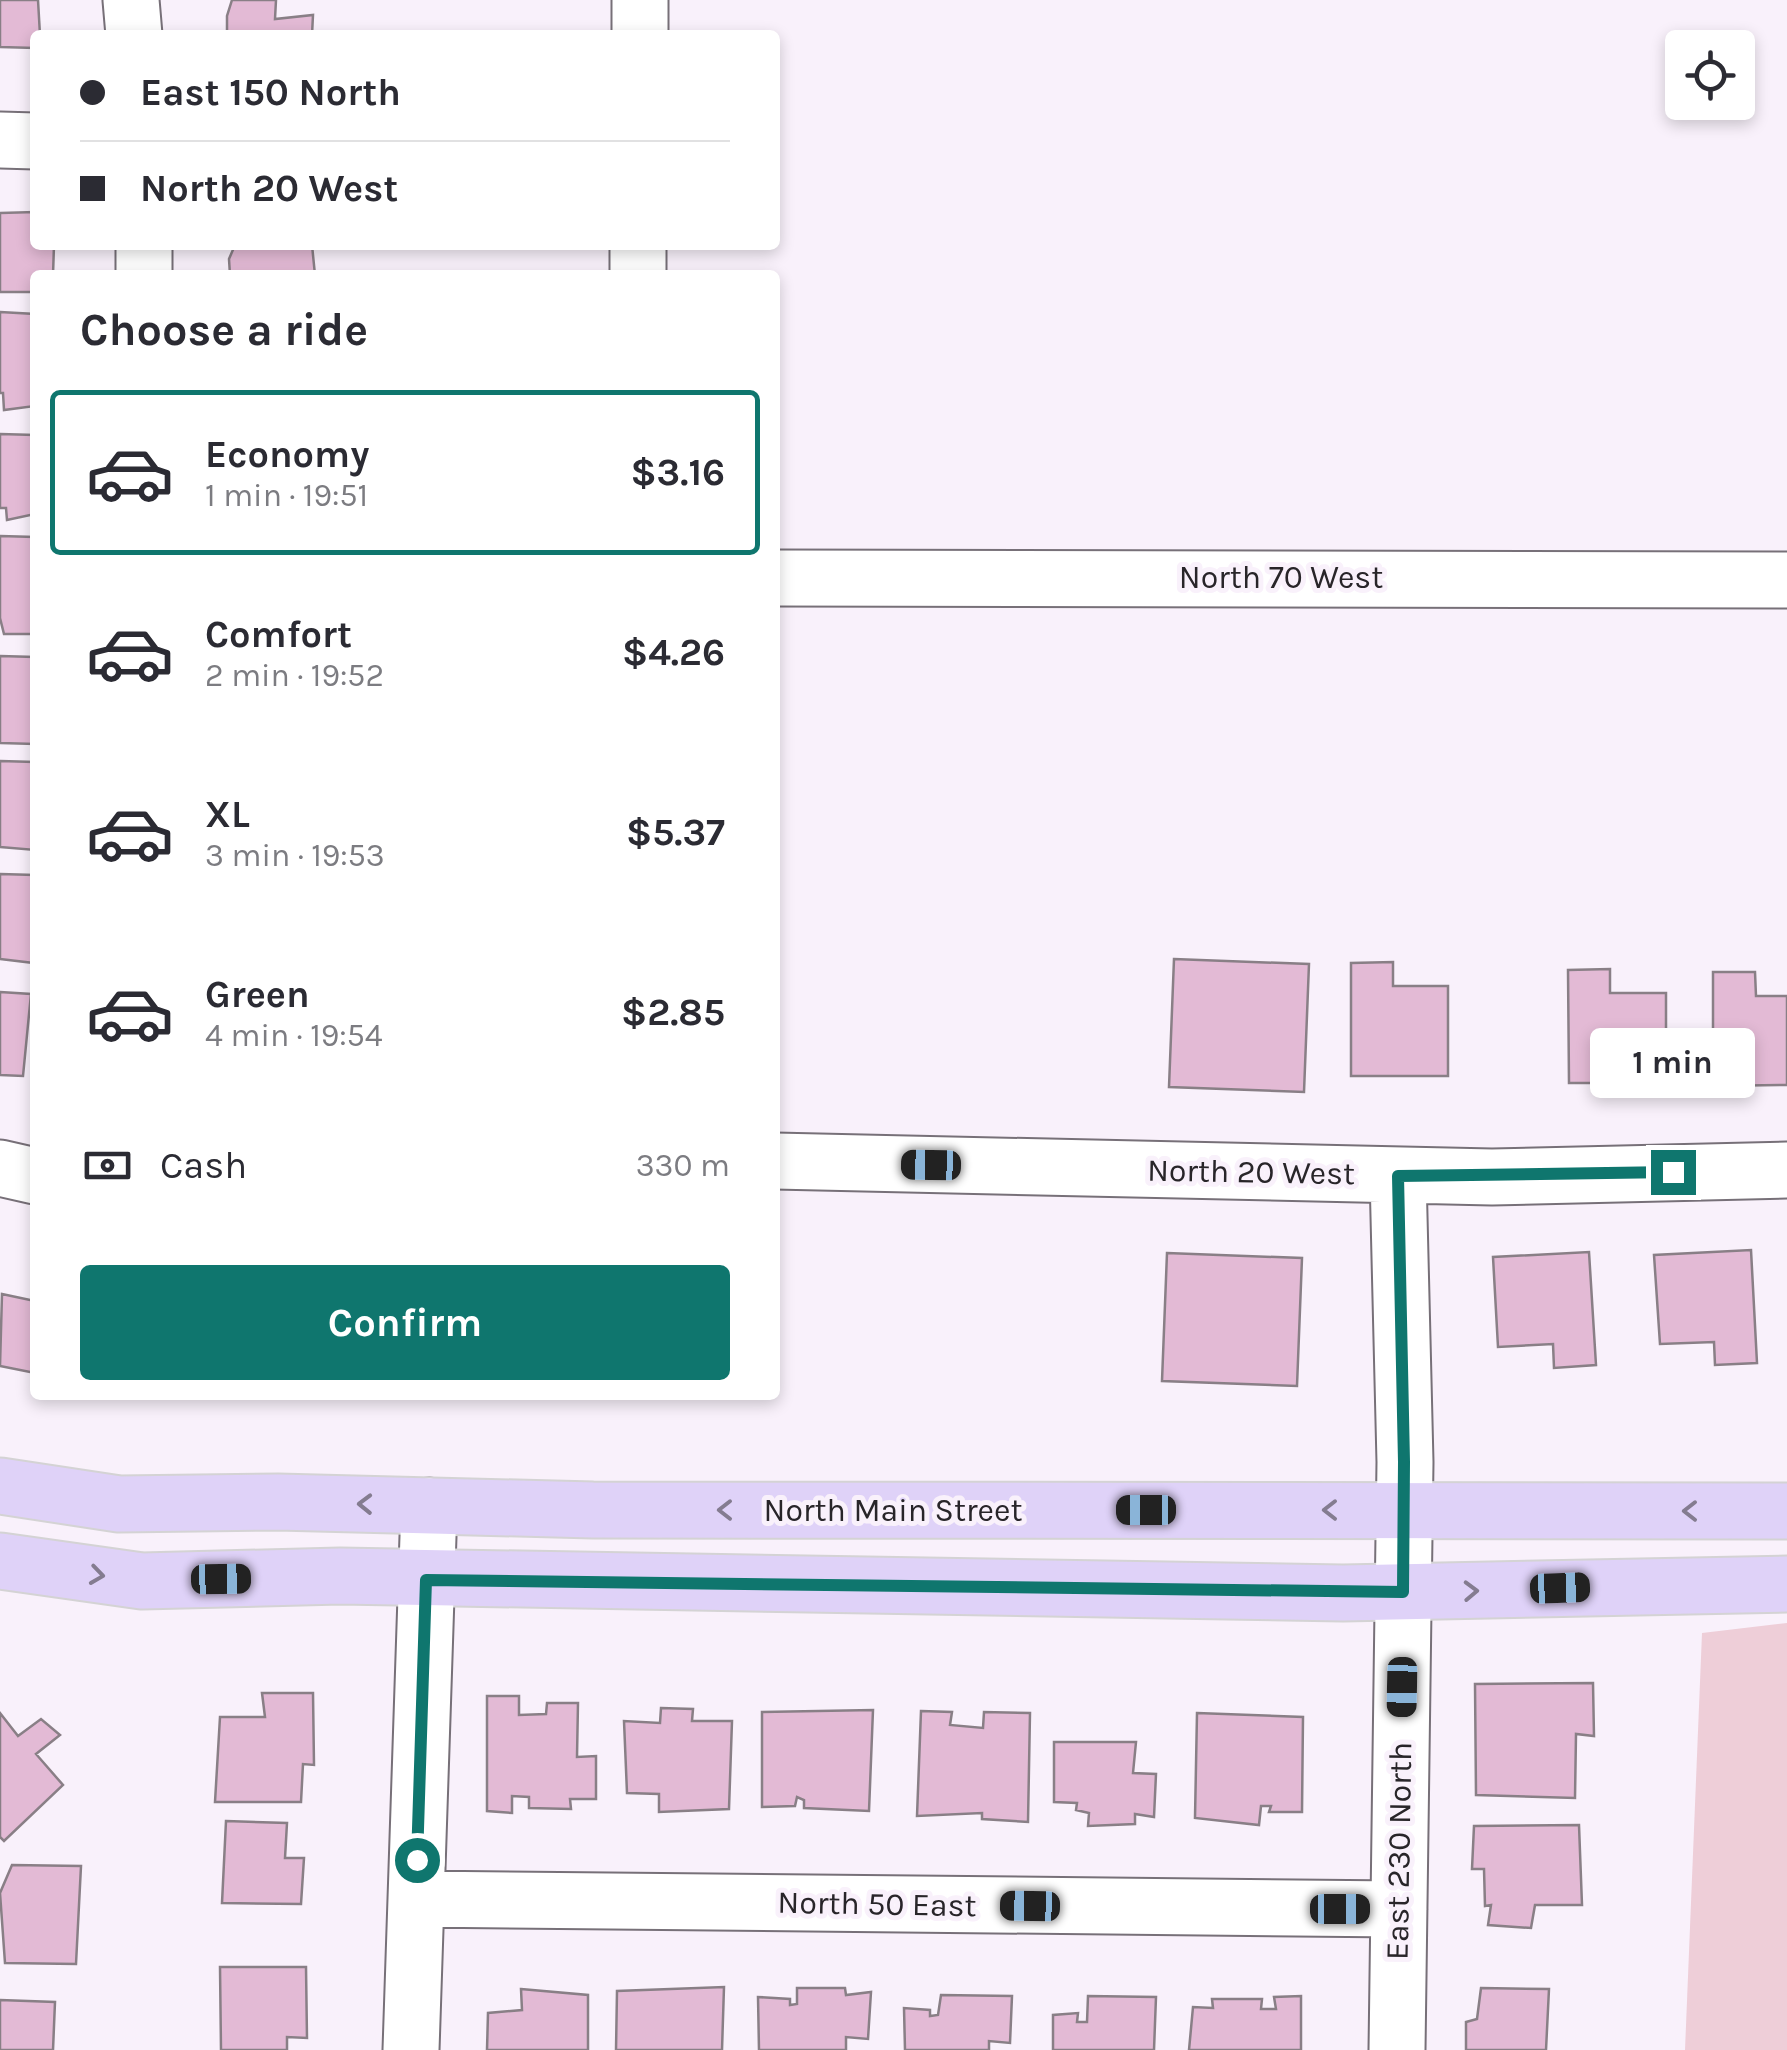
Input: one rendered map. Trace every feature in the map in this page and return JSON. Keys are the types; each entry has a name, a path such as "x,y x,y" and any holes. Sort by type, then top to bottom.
{"main road":[{"name":"North Main Street","path":"0,1486 119,1504 278,1502 593,1510 1787,1511"},
{"path":"0,1562 142,1581 340,1576 1403,1592 1787,1584"}],"street":[{"path":"131,0 134,30"},
{"path":"640,0 640,30"},
{"path":"0,140 30,141"},
{"name":"North 70 West","path":"780,578 1787,580"},
{"name":"North 20 West","path":"780,1161 1398,1176 1787,1170"},
{"path":"0,1168 30,1175"},
{"name":"East 230 North","path":"1397,2050 1404,1510 1398,1176"},
{"path":"411,2050 429,1506"},
{"name":"North 50 East","path":"416,1898 1399,1910"}],"shaded area":[{"path":"1787,1623 1787,2050 1685,2050 1702,1633"}],"building":[{"path":"0,0 38,0 40,30 30,30 30,48 0,47"},
{"path":"232,0 276,0 275,19 313,15 312,30 227,30"},
{"path":"30,212 30,250 54,250 53,270 30,270 30,292 0,292 0,213"},
{"path":"233,250 312,250 314,270 230,270"},
{"path":"0,312 30,314 30,407 4,410 0,393"},
{"path":"0,434 30,435 30,515 7,520 6,508 0,508"},
{"path":"0,536 30,537 30,634 4,634 0,618"},
{"path":"0,656 30,657 30,744 0,743"},
{"path":"0,761 30,762 30,850 0,847"},
{"path":"0,874 30,875 30,963 0,959"},
{"path":"1174,959 1309,964 1304,1092 1169,1087"},
{"path":"1393,962 1393,986 1448,986 1448,1076 1351,1076 1351,963"},
{"path":"1610,969 1610,993 1666,993 1666,1083 1569,1083 1568,970"},
{"path":"1713,972 1755,972 1756,996 1787,996 1787,1085 1713,1086"},
{"path":"0,992 30,994 23,1076 0,1075"},
{"path":"1751,1250 1757,1363 1715,1365 1714,1342 1660,1344 1654,1255"},
{"path":"1589,1252 1596,1365 1554,1368 1553,1344 1498,1347 1493,1257"},
{"path":"1167,1253 1302,1258 1297,1386 1162,1381"},
{"path":"2,1294 30,1300 30,1372 0,1366"},
{"path":"1593,1683 1594,1736 1576,1734 1575,1798 1476,1795 1475,1684"},
{"path":"262,1693 313,1693 314,1765 303,1764 301,1802 215,1802 220,1717 265,1717"},
{"path":"487,1696 519,1696 519,1715 546,1714 547,1703 578,1703 577,1757 596,1756 596,1799 570,1799 571,1809 529,1808 529,1797 512,1796 512,1813 487,1811"},
{"path":"661,1708 693,1709 692,1721 732,1721 729,1809 659,1812 659,1794 627,1793 624,1721 660,1723"},
{"path":"873,1710 869,1811 804,1808 804,1800 797,1797 795,1806 762,1807 762,1712"},
{"path":"921,1711 952,1712 950,1725 983,1728 984,1712 1030,1713 1028,1822 982,1819 982,1813 917,1816"},
{"path":"0,1713 18,1736 41,1719 60,1735 36,1754 63,1785 4,1841 0,1837"},
{"path":"1197,1713 1303,1717 1302,1812 1269,1812 1271,1806 1261,1806 1259,1825 1195,1818"},
{"path":"1054,1742 1136,1742 1133,1773 1156,1774 1154,1817 1135,1814 1135,1824 1088,1826 1089,1813 1076,1810 1077,1803 1054,1802"},
{"path":"226,1821 287,1823 285,1858 304,1858 301,1904 222,1903"},
{"path":"1579,1825 1582,1905 1535,1905 1531,1928 1488,1925 1491,1905 1485,1906 1484,1869 1472,1869 1474,1826"},
{"path":"12,1865 81,1866 76,1964 5,1963 0,1893"},
{"path":"220,1967 306,1967 307,2038 287,2037 287,2050 221,2050"},
{"path":"724,1987 722,2050 616,2050 617,1991"},
{"path":"797,1988 845,1988 846,1995 871,1992 868,2039 846,2037 846,2050 759,2050 758,1997 790,1999 790,2005 797,2004"},
{"path":"1481,1988 1549,1989 1546,2050 1466,2050 1466,2022 1477,2019"},
{"path":"521,1989 588,1995 588,2050 487,2050 488,2013 522,2010"},
{"path":"941,1995 1012,1996 1010,2043 989,2041 989,2050 905,2050 904,2008 930,2010 930,2016 938,2015"},
{"path":"1088,1996 1156,1997 1154,2050 1053,2050 1053,2015 1078,2013 1077,2022 1087,2022"},
{"path":"1301,1996 1301,2050 1189,2050 1193,2007 1213,2008 1212,1999 1262,1999 1261,2009 1276,2009 1274,1997"},
{"path":"0,2000 55,2002 53,2050 0,2050"}],"route":[{"path":"417,1860 426,1580 1403,1592 1398,1176 1673,1172"}]}
